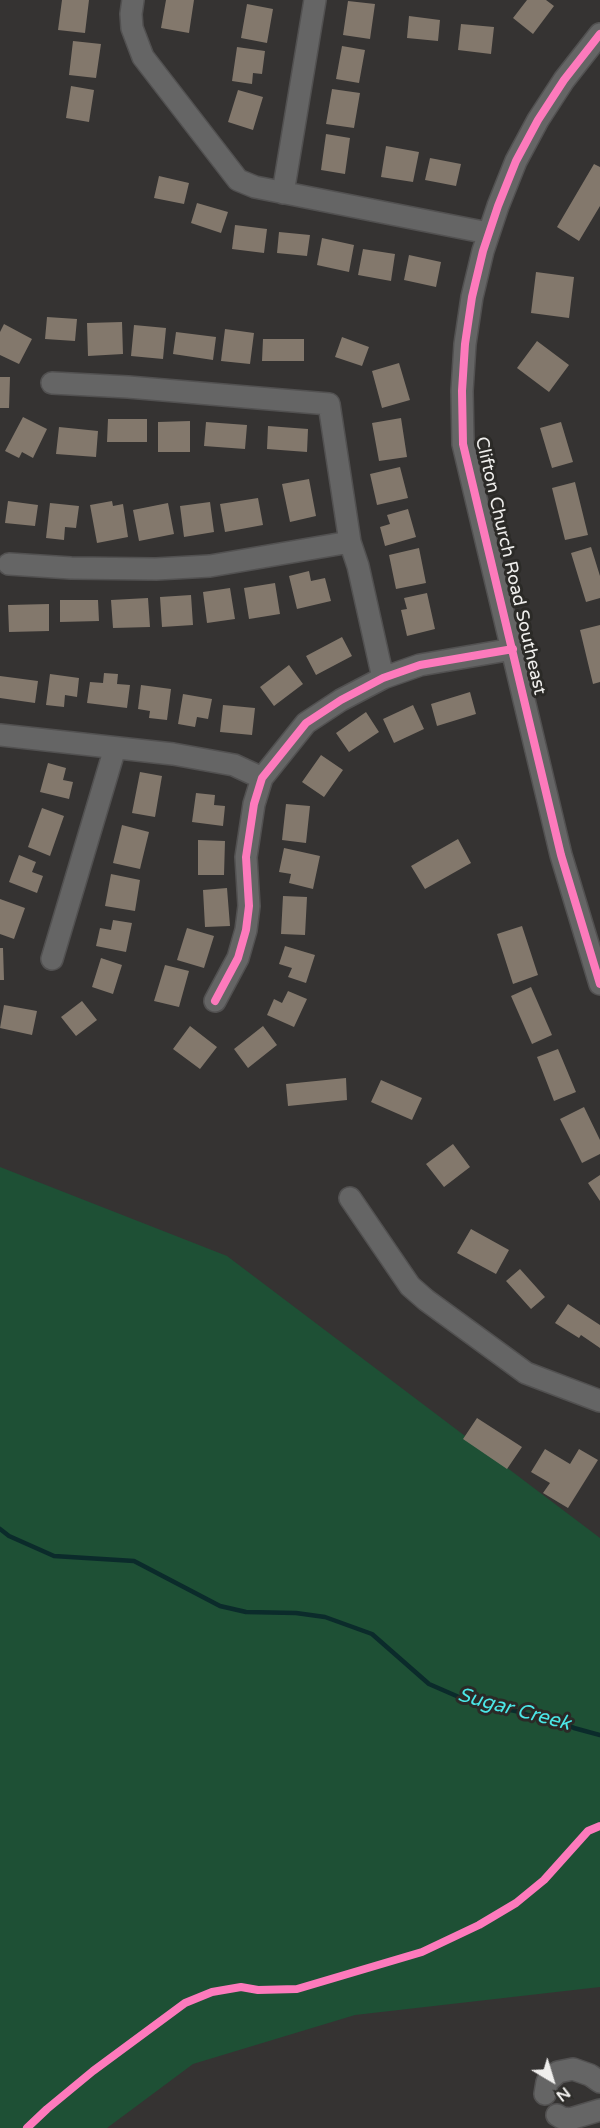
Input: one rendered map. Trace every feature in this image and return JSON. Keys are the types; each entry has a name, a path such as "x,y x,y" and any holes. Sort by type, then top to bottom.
{"street":[{"path":"133,0 132,28 143,57 238,180 255,187 488,233"},
{"path":"284,193 315,0"},
{"name":"Clifton Church Road Southeast","path":"600,34 564,80 538,120 516,161 488,233 472,297 465,344 462,391 464,444 561,855 600,984"},
{"path":"52,383 329,404 350,542 358,566 383,678"},
{"path":"9,564 71,568 167,569 210,566 350,542"},
{"path":"215,1001 238,958 246,930 249,906 246,857 254,804 262,778 306,723 341,700 383,678 420,665 513,649"},
{"path":"0,735 173,754 234,765 262,778"},
{"path":"52,958 115,748"},
{"path":"350,1198 410,1286 426,1299 526,1373 600,1401"},
{"path":"545,2094 548,2082 558,2072 573,2070 590,2075 600,2082"},
{"path":"557,2115 570,2119 600,2110"}],"green space":[{"path":"0,1167 227,1256 600,1538 600,1987 355,2015 193,2064 107,2128 0,2128"}],"building":[{"path":"62,0 89,0 85,33 58,30"},
{"path":"166,0 194,0 189,33 161,28"},
{"path":"527,0 546,0 554,6 533,34 513,18"},
{"path":"348,1 375,4 370,39 343,35"},
{"path":"247,4 273,9 267,43 241,38"},
{"path":"409,16 440,20 438,41 407,38"},
{"path":"461,24 494,27 491,54 458,50"},
{"path":"73,41 101,44 96,78 69,75"},
{"path":"342,46 365,50 359,83 336,79"},
{"path":"237,47 265,51 262,74 253,73 252,84 232,81"},
{"path":"71,86 94,90 89,122 66,118"},
{"path":"332,89 360,93 354,128 326,124"},
{"path":"238,90 263,97 253,130 228,122"},
{"path":"326,134 350,138 345,174 321,170"},
{"path":"386,146 419,152 413,182 381,177"},
{"path":"430,158 461,164 456,186 425,180"},
{"path":"594,164 600,167 600,206 579,241 557,227"},
{"path":"159,176 189,183 184,204 154,198"},
{"path":"197,203 228,212 221,233 191,223"},
{"path":"235,225 267,229 264,253 232,249"},
{"path":"279,232 310,235 307,256 277,253"},
{"path":"322,238 354,245 349,272 317,265"},
{"path":"363,249 395,254 391,281 358,275"},
{"path":"409,255 441,262 436,287 404,280"},
{"path":"536,272 574,277 569,318 531,313"},
{"path":"47,317 77,319 75,341 45,339"},
{"path":"122,322 123,354 88,356 87,323"},
{"path":"4,324 32,339 19,364 0,355 0,332"},
{"path":"134,325 166,328 163,359 131,356"},
{"path":"225,329 254,333 250,364 221,361"},
{"path":"176,332 216,337 213,360 173,354"},
{"path":"342,337 369,347 362,366 335,357"},
{"path":"263,339 304,339 304,361 262,361"},
{"path":"537,341 569,365 549,392 517,368"},
{"path":"399,363 410,400 382,408 372,371"},
{"path":"0,377 10,377 9,408 0,408"},
{"path":"23,417 47,429 33,458 22,452 19,458 5,451"},
{"path":"401,418 407,457 379,461 372,423"},
{"path":"108,419 147,419 147,442 107,442"},
{"path":"190,421 190,452 158,452 158,422"},
{"path":"206,422 247,425 245,449 204,446"},
{"path":"561,422 573,462 552,468 540,428"},
{"path":"268,426 308,429 307,452 267,449"},
{"path":"59,427 98,431 96,457 56,454"},
{"path":"400,467 408,498 377,505 370,474"},
{"path":"309,479 316,516 290,522 282,484"},
{"path":"575,482 588,535 565,540 552,488"},
{"path":"258,498 263,525 225,532 220,504"},
{"path":"8,501 38,505 35,526 5,523"},
{"path":"112,501 113,506 123,504 128,537 97,543 90,505"},
{"path":"210,502 214,532 184,537 180,506"},
{"path":"50,503 79,506 76,528 65,527 64,540 46,538"},
{"path":"168,503 174,534 139,541 133,510"},
{"path":"408,509 416,537 385,546 380,527 390,524 387,515"},
{"path":"591,547 600,576 600,598 586,602 571,553"},
{"path":"419,548 426,583 396,589 389,555"},
{"path":"309,571 311,581 325,578 331,601 297,609 289,576"},
{"path":"275,583 280,614 249,619 244,588"},
{"path":"230,588 235,619 207,623 203,592"},
{"path":"427,593 435,629 407,636 401,610 407,609 404,598"},
{"path":"191,595 193,625 162,627 160,597"},
{"path":"148,598 150,627 113,628 111,600"},
{"path":"60,600 98,600 99,621 60,622"},
{"path":"49,604 49,631 9,632 8,605"},
{"path":"600,625 600,682 593,684 580,630"},
{"path":"342,637 352,656 316,675 306,656"},
{"path":"289,665 303,684 274,706 260,687"},
{"path":"104,673 118,674 117,684 130,685 127,708 87,703 90,682 103,683"},
{"path":"50,674 79,678 77,697 65,695 64,707 46,705"},
{"path":"0,676 38,681 35,703 0,698"},
{"path":"141,685 171,689 167,720 149,718 150,711 138,709"},
{"path":"470,692 476,714 437,726 431,704"},
{"path":"183,694 212,699 208,719 197,717 195,727 178,724"},
{"path":"223,705 255,708 252,735 220,732"},
{"path":"413,705 424,729 394,743 383,719"},
{"path":"366,712 379,732 349,752 336,733"},
{"path":"321,755 343,770 324,797 302,782"},
{"path":"48,763 66,768 63,780 73,782 69,799 40,792"},
{"path":"140,772 162,776 155,817 132,813"},
{"path":"196,793 215,795 214,805 225,806 223,826 192,822"},
{"path":"286,804 310,806 306,843 282,840"},
{"path":"42,808 64,816 50,856 28,847"},
{"path":"122,825 149,832 140,869 113,863"},
{"path":"458,839 471,863 425,889 411,866"},
{"path":"198,840 225,841 224,875 198,875"},
{"path":"284,848 320,856 313,889 289,883 291,874 279,872"},
{"path":"19,855 36,862 32,872 43,876 37,893 9,882"},
{"path":"111,874 140,880 135,911 105,906"},
{"path":"227,888 230,926 205,927 203,890"},
{"path":"283,896 307,897 305,935 281,934"},
{"path":"0,899 25,908 14,939 0,934"},
{"path":"113,920 132,923 126,952 96,946 100,928 111,930"},
{"path":"522,926 538,975 513,984 497,934"},
{"path":"187,928 214,936 204,968 177,960"},
{"path":"285,946 315,955 306,983 288,977 292,968 279,964"},
{"path":"0,948 3,948 4,980 0,980"},
{"path":"101,958 122,965 113,994 92,987"},
{"path":"165,965 189,971 179,1007 154,1001"},
{"path":"531,987 552,1035 532,1044 511,996"},
{"path":"288,991 307,999 294,1027 267,1015 274,999 282,1003"},
{"path":"82,1001 97,1020 76,1036 61,1017"},
{"path":"4,1005 37,1011 32,1035 0,1028"},
{"path":"190,1026 217,1047 200,1069 173,1049"},
{"path":"263,1026 277,1045 248,1068 234,1049"},
{"path":"558,1049 576,1092 554,1101 537,1057"},
{"path":"346,1078 347,1100 288,1106 286,1084"},
{"path":"381,1080 422,1098 412,1120 371,1102"},
{"path":"584,1107 600,1140 600,1154 582,1163 560,1119"},
{"path":"453,1144 470,1167 444,1187 426,1164"},
{"path":"600,1175 600,1201 588,1183"},
{"path":"471,1229 509,1250 496,1274 457,1253"},
{"path":"520,1269 545,1297 531,1309 506,1281"},
{"path":"568,1304 600,1325 600,1348 581,1335 579,1338 555,1323"},
{"path":"477,1418 522,1447 507,1469 463,1439"},
{"path":"545,1449 570,1464 579,1449 598,1460 568,1508 543,1493 550,1483 531,1472"}],"waterway":[{"name":"Sugar Creek","path":"0,1529 9,1536 54,1556 134,1561 220,1606 246,1612 296,1613 325,1617 372,1634 429,1684 468,1701 520,1712 539,1719 562,1722 600,1735"}],"cycle path":[{"path":"600,34 564,80 538,120 516,161 498,206 483,251 472,297 465,344 462,391 463,444 561,855 600,984"},
{"path":"215,1001 238,958 246,930 249,906 246,857 254,804 262,778 306,723 341,700 383,678 420,665 513,649"},
{"path":"27,2128 93,2071 185,2003 212,1992 241,1987 258,1990 297,1989 422,1952 479,1925 516,1903 544,1880 588,1831 600,1826"}]}
